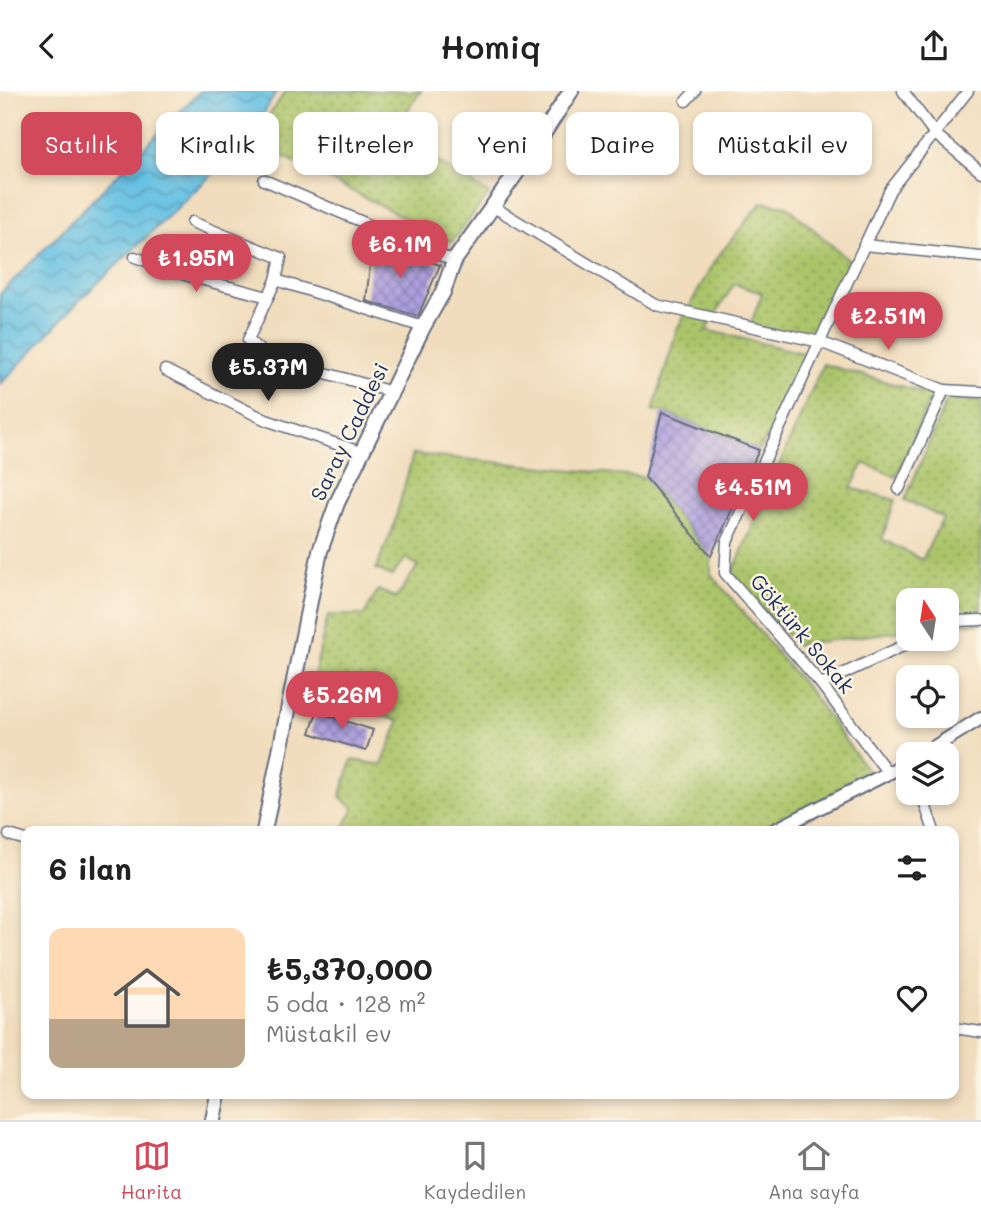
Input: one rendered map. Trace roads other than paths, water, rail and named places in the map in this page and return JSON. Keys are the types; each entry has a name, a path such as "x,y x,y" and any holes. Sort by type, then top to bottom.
{"main road":[{"name":"Saray Caddesi","path":"265,826 320,551 337,503 423,327 443,292 454,261 571,91"},
{"path":"213,1120 217,1099"}],"street":[{"path":"686,101 695,91"},
{"path":"903,91 935,134 981,172"},
{"name":"Göktürk Sokak","path":"888,772 821,684 725,573 727,542 890,190 968,91"},
{"path":"264,180 454,261"},
{"path":"492,206 656,305 820,342 944,390 981,392"},
{"path":"192,222 281,258 276,280 247,340 266,356 392,392"},
{"path":"864,245 981,257"},
{"path":"135,257 185,275 268,297"},
{"path":"276,280 423,327"},
{"path":"165,370 266,419 363,453"},
{"path":"899,489 944,390"},
{"path":"959,621 981,620"},
{"path":"821,684 896,649"},
{"path":"942,742 981,718"},
{"path":"784,826 896,768"},
{"path":"925,805 932,826"},
{"path":"9,835 21,839"},
{"path":"959,1029 981,1032"}],"water":[{"path":"200,91 277,91 265,112 179,112"},
{"path":"156,136 156,175 212,175 79,301 0,385 0,294 117,175 142,175 142,150"}]}
